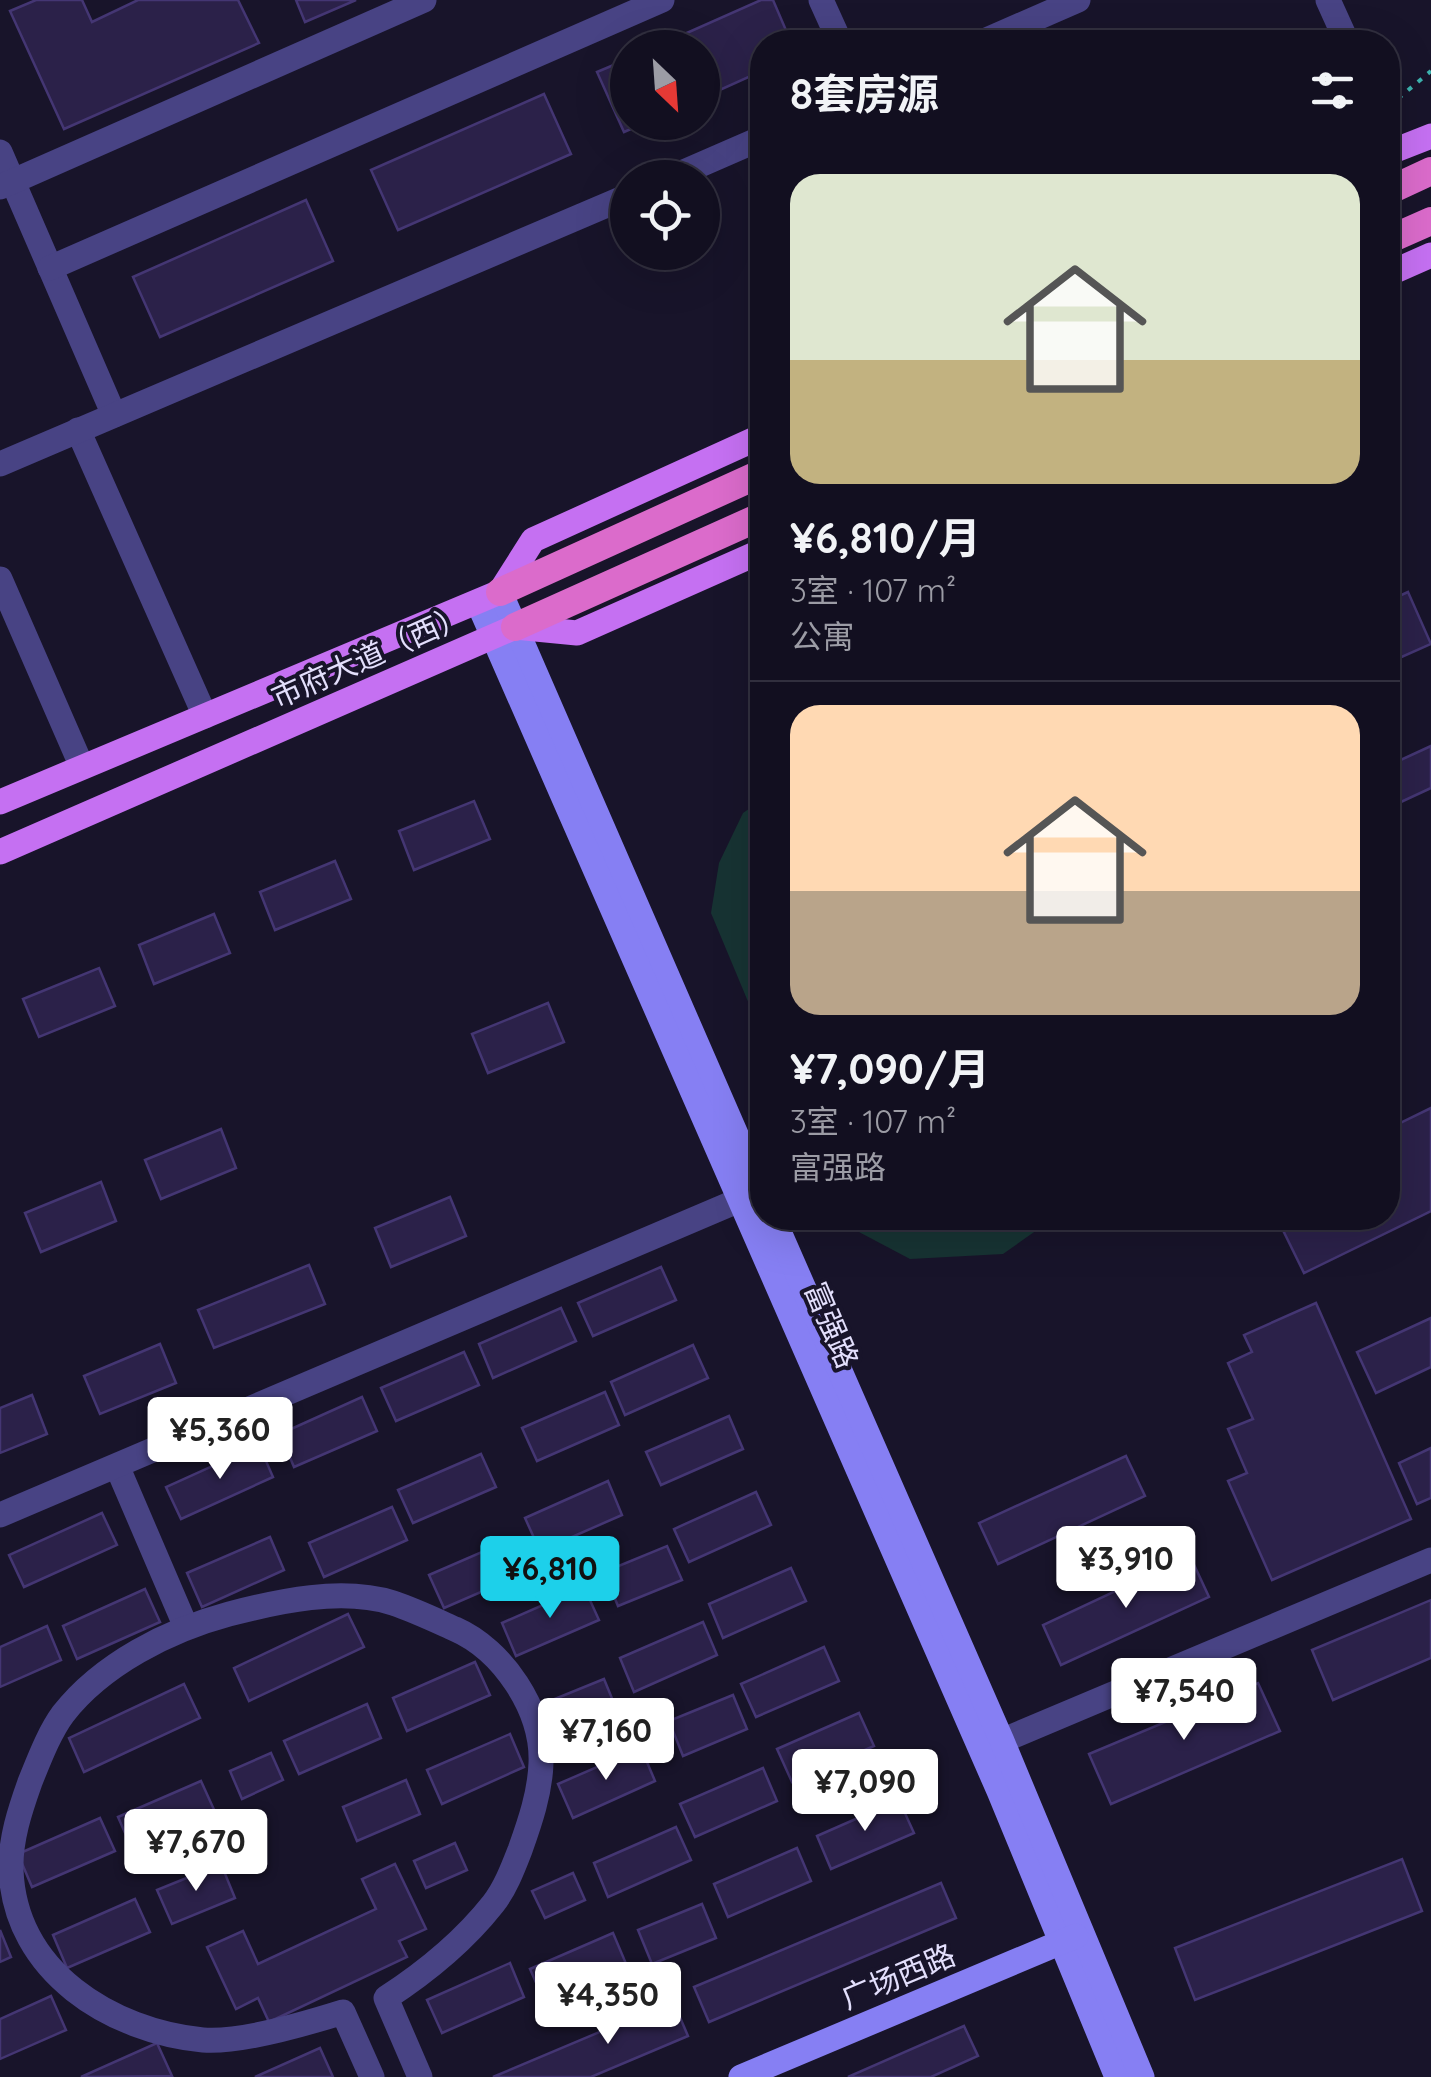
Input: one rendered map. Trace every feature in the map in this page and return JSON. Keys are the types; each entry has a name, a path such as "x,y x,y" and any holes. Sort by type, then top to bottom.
{"highway":[{"path":"1400,186 1431,172"},
{"path":"1400,235 1431,221"},
{"name":"市府大道（西）","path":"489,597 750,479"},
{"name":"市府大道（西）","path":"504,632 750,521"}],"main road":[{"path":"1400,145 1431,136"},
{"path":"1400,269 1430,255"},
{"path":"489,597 533,540 750,441"},
{"path":"504,632 576,633 750,556"},
{"name":"市府大道（西）","path":"0,802 489,597"},
{"name":"富强路","path":"489,597 750,1192"},
{"name":"市府大道（西）","path":"0,852 504,632"},
{"name":"富强路","path":"766,1230 991,1746"},
{"name":"富强路","path":"777,1230 1072,1938 1142,2077"},
{"name":"富强路","path":"1072,1938 1117,2077"},
{"name":"广场西路","path":"741,2077 1072,1938"}],"street":[{"path":"6,184 424,0"},
{"path":"50,268 662,0"},
{"path":"821,0 835,30"},
{"path":"1009,30 1078,0"},
{"path":"1328,0 1342,30"},
{"path":"711,160 750,143"},
{"path":"0,152 6,184 50,268 114,415"},
{"path":"0,464 610,204"},
{"path":"78,430 205,716"},
{"path":"0,579 82,768"},
{"path":"0,1515 750,1198"},
{"path":"117,1466 186,1627"},
{"path":"991,1746 1431,1560"},
{"path":"372,2077 343,2012 247,2035 206,2040 170,2034 92,2006 50,1969 30,1935 11,1872 14,1833 38,1762 62,1715 102,1678 186,1627 255,1607 330,1596 390,1602 466,1634 498,1660 523,1694 536,1726 541,1760 534,1812 515,1862 496,1902 456,1945 425,1973 386,1998 420,2077"}],"path":[{"path":"1400,97 1431,71"}],"green space":[{"path":"750,808 750,1006 711,913 719,863 743,813"},
{"path":"855,1230 1037,1230 1003,1254 910,1259"}],"building":[{"path":"36,0 82,0 92,22 138,0 238,0 259,43 64,129 10,11"},
{"path":"296,0 356,0 305,22"},
{"path":"761,0 773,0 786,30 750,30 750,76 720,90 720,30 694,30"},
{"path":"610,67 610,101 597,72"},
{"path":"544,94 571,154 398,230 371,170"},
{"path":"306,200 333,261 160,337 133,277"},
{"path":"1408,592 1431,644 1400,658 1400,596"},
{"path":"1431,746 1431,788 1400,802 1400,760"},
{"path":"474,801 490,839 414,870 399,831"},
{"path":"335,861 351,899 275,930 260,892"},
{"path":"214,914 230,953 154,984 139,945"},
{"path":"99,968 115,1006 39,1037 23,999"},
{"path":"548,1003 564,1042 488,1073 472,1034"},
{"path":"1431,1108 1431,1211 1400,1226 1400,1123"},
{"path":"221,1129 236,1168 161,1199 145,1160"},
{"path":"101,1182 116,1221 41,1252 25,1213"},
{"path":"450,1197 466,1236 391,1267 375,1228"},
{"path":"1283,1230 1392,1230 1304,1273"},
{"path":"309,1265 325,1304 214,1348 198,1310"},
{"path":"661,1267 676,1300 593,1336 578,1303"},
{"path":"1316,1303 1411,1519 1272,1580 1228,1481 1247,1473 1228,1429 1253,1419 1228,1363 1252,1352 1244,1335"},
{"path":"561,1308 576,1341 493,1378 479,1344"},
{"path":"1431,1318 1431,1367 1376,1393 1357,1352"},
{"path":"160,1344 176,1383 100,1414 84,1376"},
{"path":"693,1345 708,1378 625,1415 611,1382"},
{"path":"464,1352 479,1385 396,1421 381,1388"},
{"path":"605,1392 619,1425 537,1461 522,1428"},
{"path":"32,1395 47,1434 0,1453 0,1408"},
{"path":"362,1397 377,1431 294,1467 280,1434"},
{"path":"729,1416 743,1449 661,1485 646,1452"},
{"path":"259,1445 273,1477 181,1519 166,1487"},
{"path":"1431,1448 1431,1498 1417,1504 1399,1463"},
{"path":"481,1454 496,1487 413,1523 398,1490"},
{"path":"1126,1456 1145,1496 998,1564 979,1523"},
{"path":"608,1481 622,1515 540,1551 525,1518"},
{"path":"756,1492 771,1525 689,1562 674,1529"},
{"path":"392,1507 407,1540 324,1577 309,1543"},
{"path":"102,1513 117,1545 24,1587 9,1555"},
{"path":"270,1537 284,1570 202,1607 187,1573"},
{"path":"512,1539 527,1572 444,1608 429,1575"},
{"path":"667,1546 682,1580 618,1606 604,1572"},
{"path":"1190,1556 1209,1597 1061,1665 1043,1625"},
{"path":"791,1568 806,1601 723,1638 709,1604"},
{"path":"584,1587 599,1620 516,1656 502,1623"},
{"path":"145,1589 160,1622 77,1659 63,1626"},
{"path":"1431,1600 1431,1658 1333,1700 1312,1650"},
{"path":"348,1614 364,1647 249,1701 234,1668"},
{"path":"703,1622 717,1655 634,1692 620,1658"},
{"path":"47,1626 61,1660 0,1687 0,1647"},
{"path":"824,1647 839,1681 756,1717 741,1684"},
{"path":"475,1662 490,1695 407,1731 393,1698"},
{"path":"604,1679 618,1713 554,1739 540,1705"},
{"path":"1258,1683 1280,1731 1111,1804 1089,1754"},
{"path":"184,1684 200,1718 84,1772 69,1738"},
{"path":"733,1695 747,1729 683,1756 669,1721"},
{"path":"367,1704 381,1738 299,1774 284,1741"},
{"path":"859,1713 874,1746 792,1782 777,1749"},
{"path":"510,1734 524,1767 442,1804 427,1770"},
{"path":"641,1748 655,1781 573,1818 558,1784"},
{"path":"271,1753 283,1780 242,1799 230,1771"},
{"path":"763,1768 777,1801 695,1837 680,1804"},
{"path":"406,1780 420,1814 357,1841 343,1807"},
{"path":"201,1781 216,1814 133,1851 118,1817"},
{"path":"899,1800 914,1833 831,1869 817,1836"},
{"path":"100,1818 115,1851 32,1887 18,1854"},
{"path":"676,1827 691,1860 608,1897 594,1863"},
{"path":"455,1843 467,1870 426,1888 414,1861"},
{"path":"797,1848 811,1881 728,1917 714,1884"},
{"path":"1402,1859 1422,1911 1195,2000 1175,1948"},
{"path":"221,1864 235,1898 172,1924 157,1890"},
{"path":"395,1864 426,1929 399,1941 407,1957 269,2022 258,1998 236,2009 207,1947 243,1931 258,1964 376,1909 362,1879"},
{"path":"573,1873 585,1900 545,1918 532,1891"},
{"path":"941,1883 956,1918 709,2022 694,1987"},
{"path":"135,1899 150,1932 67,1968 53,1935"},
{"path":"702,1904 716,1938 652,1964 638,1930"},
{"path":"0,1930 11,1957 0,1962"},
{"path":"613,1933 627,1966 545,2003 530,1969"},
{"path":"510,1963 524,1997 442,2033 427,2000"},
{"path":"51,1996 66,2030 0,2059 0,2019"},
{"path":"673,2001 688,2036 591,2077 493,2077"},
{"path":"964,2026 978,2056 931,2077 848,2077"},
{"path":"157,2043 172,2076 81,2077"},
{"path":"320,2048 333,2077 255,2077"}]}
